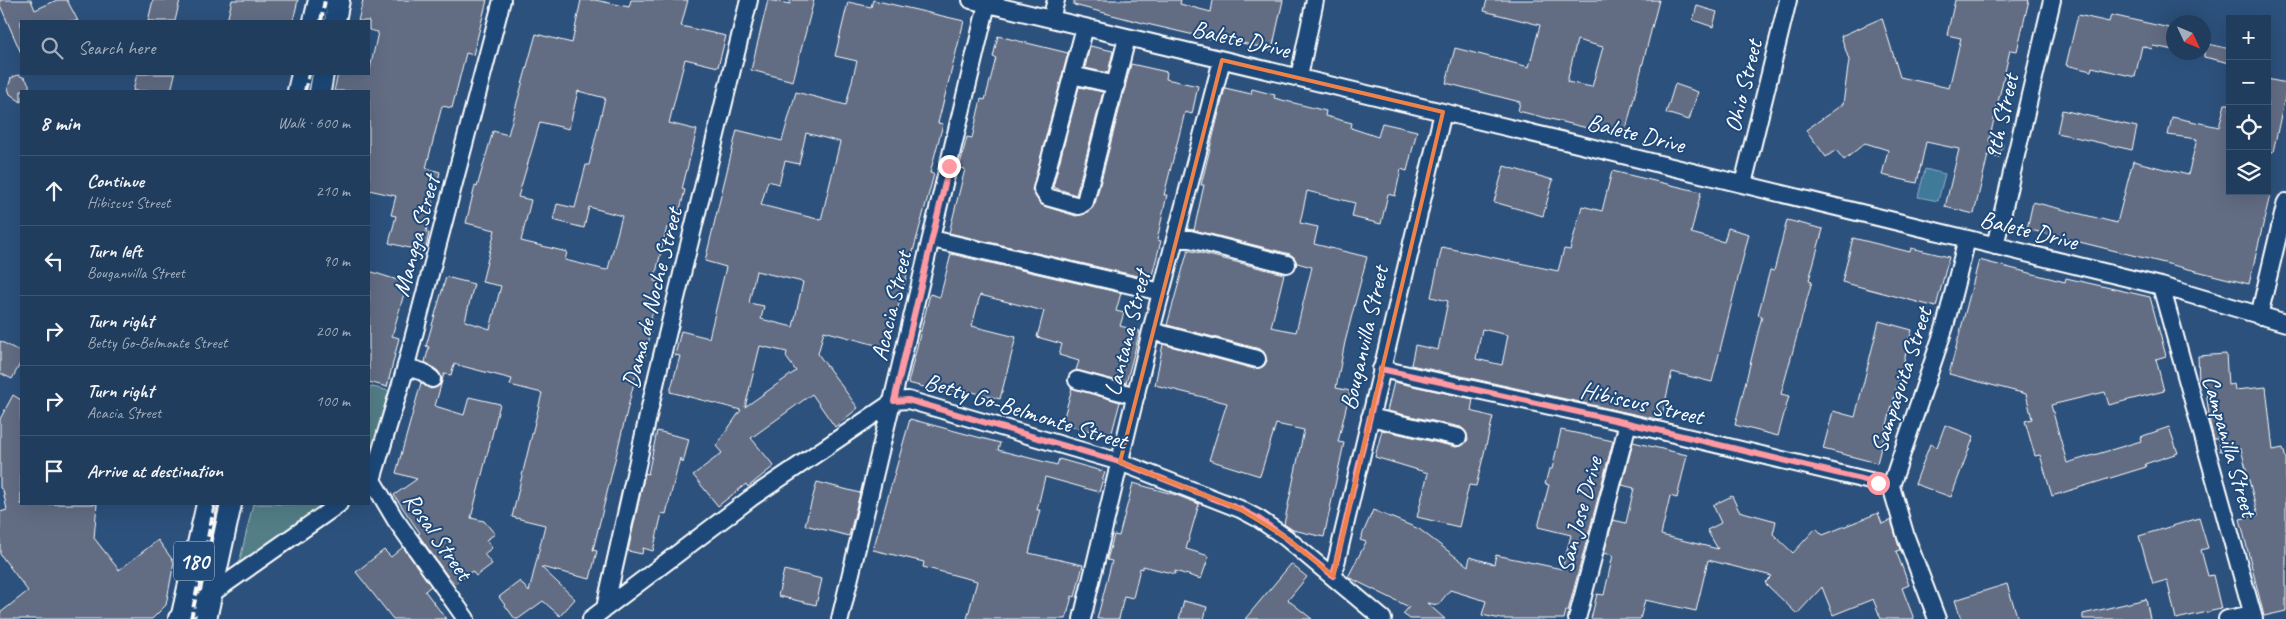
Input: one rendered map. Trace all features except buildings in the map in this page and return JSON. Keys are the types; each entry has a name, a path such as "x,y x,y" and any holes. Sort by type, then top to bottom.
{"main road":[{"path":"314,20 319,0"},
{"path":"335,20 339,0"},
{"path":"298,90 302,75"},
{"path":"320,90 323,75"},
{"name":"180","path":"180,618 207,505"},
{"name":"180","path":"206,619 230,505"}],"street":[{"name":"Mangga Street","path":"370,481 405,372 502,0"},
{"name":"Dama de Noche Street","path":"605,608 661,360 749,0"},
{"path":"1051,19 1056,0"},
{"path":"1299,77 1315,0"},
{"name":"Ohio Street","path":"1743,184 1788,0"},
{"name":"9th Street","path":"1994,246 2052,0"},
{"name":"Balete Drive","path":"979,2 1299,77 2161,286 2286,323"},
{"name":"Acacia Street","path":"840,619 932,239 979,2"},
{"path":"1085,27 1042,189 1047,197 1079,206 1085,202 1127,38"},
{"name":"Lantana Street","path":"1082,619 1151,331 1222,60"},
{"path":"1072,75 1116,85"},
{"name":"Bouganvilla Street","path":"1333,576 1443,112"},
{"path":"2259,316 2286,202"},
{"path":"932,239 1161,292"},
{"path":"1175,239 1190,239 1287,264"},
{"name":"Sampaguita Street","path":"1937,619 1906,537 1890,486 1945,326 1967,239"},
{"name":"Campanilla Street","path":"2161,286 2253,616"},
{"path":"1151,331 1257,359"},
{"name":"Hibiscus Street","path":"1381,369 1628,423 1890,486"},
{"path":"405,372 422,372 426,380"},
{"path":"1077,380 1124,391 1136,396"},
{"name":"Betty Go-Belmonte Street","path":"590,619 751,498 894,401 908,400 1120,462 1240,509 1259,519 1333,576 1382,619"},
{"path":"1370,417 1458,437"},
{"name":"San Jose Drive","path":"1577,619 1628,423"},
{"name":"Rosal Street","path":"370,481 466,619"},
{"path":"180,618 337,505"},
{"path":"2227,619 2253,616"}],"highlighted area":[{"path":"1222,60 1443,112 1333,576 1285,537 1240,509 1120,462"}],"green space":[{"path":"370,386 389,391 370,458"},
{"path":"253,505 325,505 238,568"}],"water":[{"path":"1925,169 1945,174 1938,201 1918,197"}],"railway":[{"path":"321,20 325,0"},
{"path":"305,90 309,75"},
{"path":"191,619 215,505"}],"route":[{"path":"949,166 894,401 908,400 1120,462 1240,509 1259,519 1285,537 1333,576 1381,369 1628,423 1878,483"}]}
